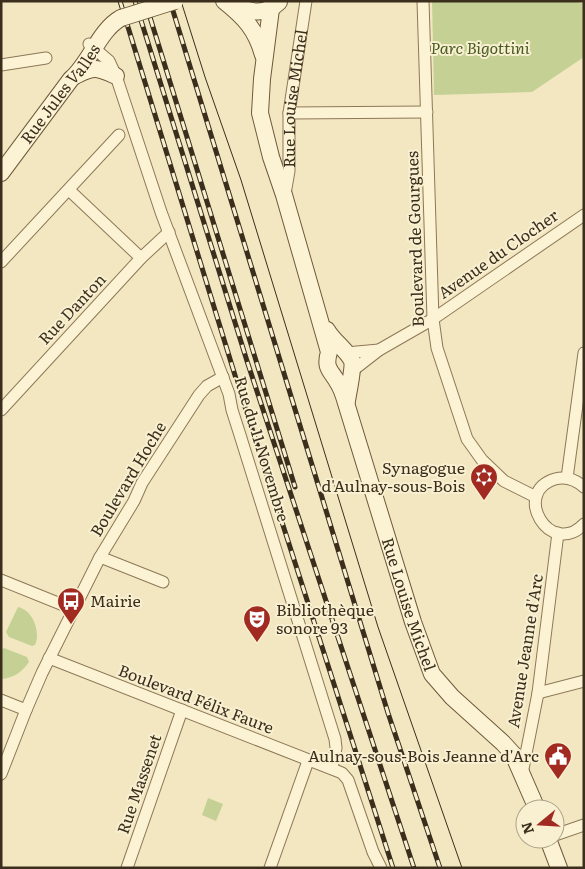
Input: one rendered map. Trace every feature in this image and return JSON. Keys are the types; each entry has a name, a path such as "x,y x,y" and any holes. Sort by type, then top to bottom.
{"street":[{"path":"120,14 144,1"},
{"path":"120,14 176,1"},
{"path":"224,1 251,26 260,42 264,59"},
{"path":"232,1 253,12 277,5"},
{"name":"Rue Louise Michel","path":"283,193 289,171 289,113 306,1"},
{"name":"Boulevard de Gourgues","path":"423,1 433,319 438,348 467,439 482,460 504,481 536,497"},
{"name":"Rue Louise Michel","path":"277,5 264,59 260,113 271,157 320,319 339,351 352,360 346,377 346,403 413,622 432,674 452,698 513,754 533,799"},
{"name":"Rue Louise Michel","path":"277,5 269,113 283,193"},
{"name":"Rue Jules Valles","path":"1,173 77,74 106,20 120,14"},
{"name":"Rue Jules Valles","path":"1,163 91,46"},
{"name":"Rue du 11 Novembre","path":"91,46 109,61 116,76 169,232 223,377 335,739 336,748 332,768"},
{"path":"1,65 46,58"},
{"path":"77,74 90,68 101,69 116,76"},
{"path":"289,113 427,112"},
{"path":"1,262 119,135"},
{"path":"69,190 141,258"},
{"name":"Avenue du Clocher","path":"346,377 379,350 433,319 584,215"},
{"name":"Rue Danton","path":"1,410 141,258 169,232"},
{"name":"Avenue du Clocher","path":"339,351 379,350"},
{"name":"Rue Louise Michel","path":"339,351 328,357 328,369 331,374 346,377"},
{"path":"567,478 584,353"},
{"name":"Boulevard Hoche","path":"1,774 49,658 100,557 134,501 142,483 199,396 207,386 223,377"},
{"path":"584,487 575,480 567,478 551,480 540,490 536,497 535,506 537,516 549,530 567,533 584,524"},
{"name":"Avenue Jeanne d'Arc","path":"522,774 538,693 558,533"},
{"path":"100,557 163,582"},
{"path":"1,580 73,609"},
{"name":"Boulevard Félix Faure","path":"49,658 308,761 332,768"},
{"path":"538,693 584,681"},
{"path":"1,700 26,710"},
{"name":"Rue Massenet","path":"127,868 182,710"},
{"path":"270,868 308,761"},
{"path":"332,768 342,773 348,780 381,868"},
{"path":"565,832 584,825"},
{"path":"552,849 559,868"}],"green space":[{"name":"Parc Bigottini","path":"432,1 574,1 584,4 584,57 532,92 434,95"},
{"path":"18,607 28,612 32,617 37,634 35,645 32,646 9,637 6,632"},
{"path":"4,648 27,657 29,662 17,674 1,679 1,650"},
{"path":"208,798 223,804 216,821 202,815"}],"tram line":[{"path":"181,1 241,180 378,627 462,868"}],"railway":[{"path":"120,1 238,385 393,868"},
{"path":"135,1 247,361 414,868"},
{"path":"145,1 295,487"},
{"path":"170,1 388,713 440,868"}],"place":[{"name":"Synagogue d'Aulnay-sous-Bois","path":"484,501"},
{"name":"Mairie","path":"71,625"},
{"name":"Bibliothèque sonore 93","path":"257,643"},
{"name":"Aulnay-sous-Bois Jeanne d'Arc","path":"558,780"}]}
